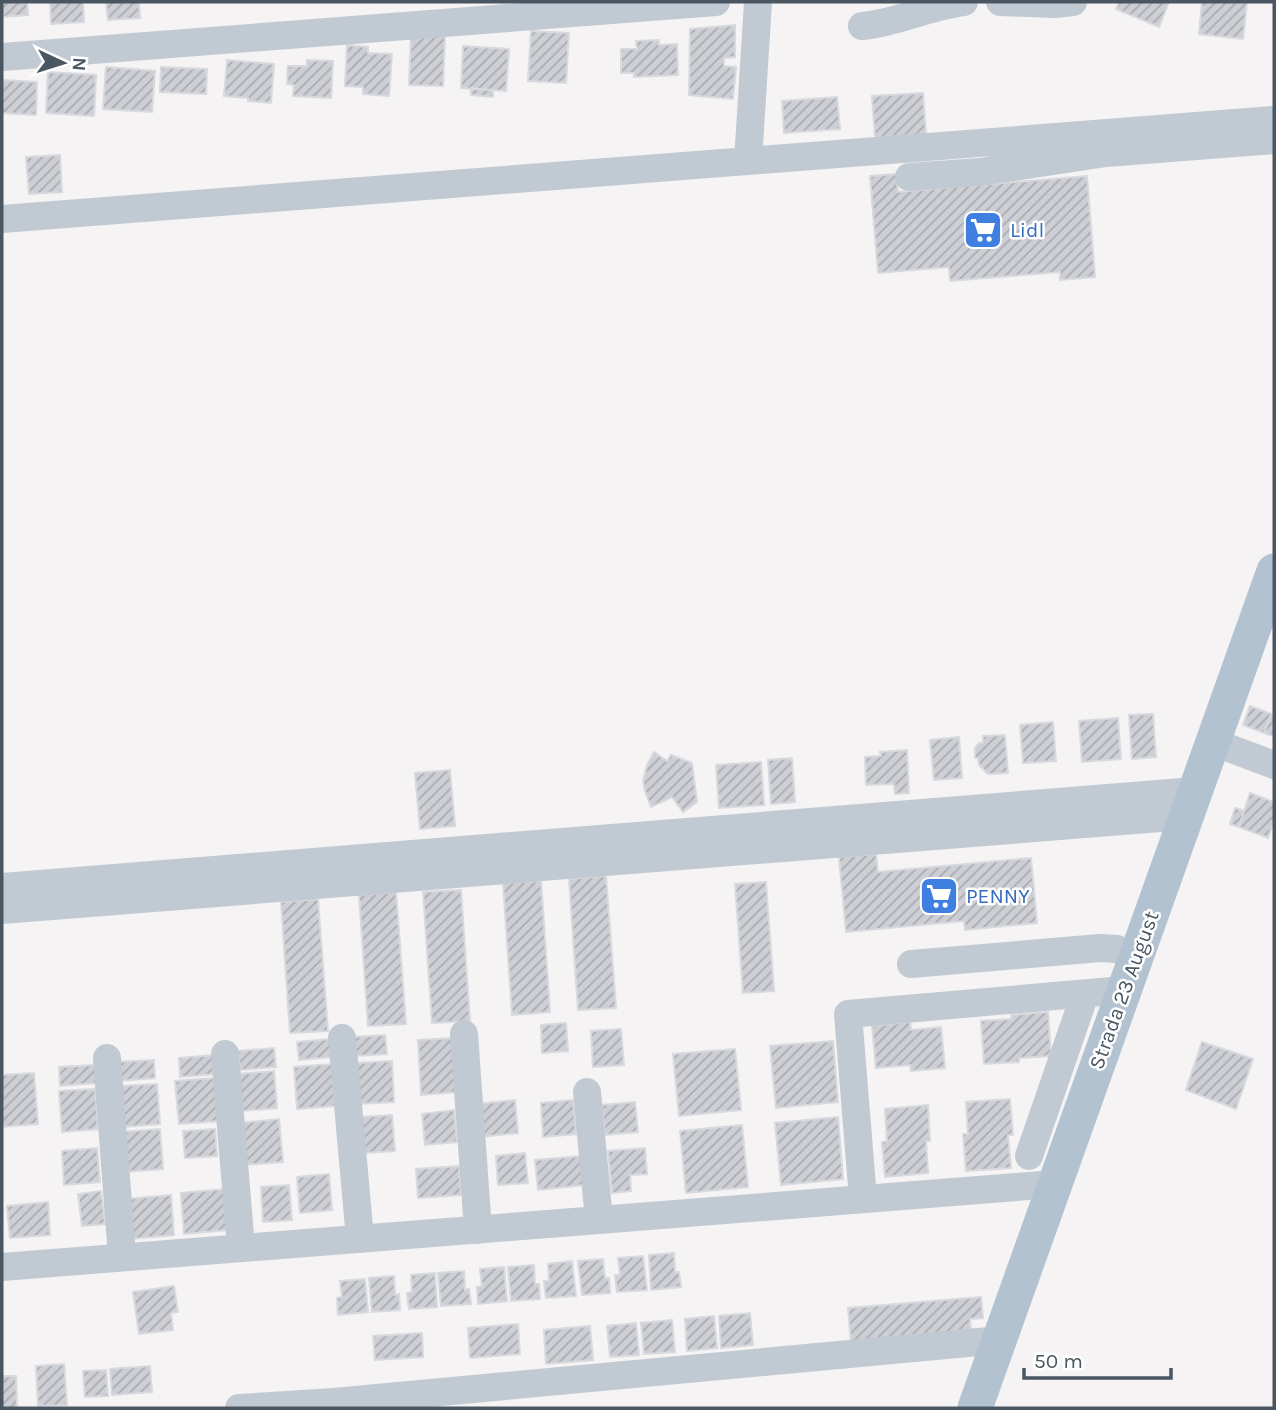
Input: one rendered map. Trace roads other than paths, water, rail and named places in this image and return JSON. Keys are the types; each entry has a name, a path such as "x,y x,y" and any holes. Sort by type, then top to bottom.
{"main road":[{"name":"Strada 23 August","path":"975,1408 1274,571"}],"street":[{"path":"2,57 716,2"},
{"path":"748,161 758,2"},
{"path":"862,26 964,2"},
{"path":"1000,2 1073,2"},
{"path":"2,219 1274,120"},
{"path":"909,177 980,172 1106,153 1274,140"},
{"path":"1213,742 1274,765"},
{"path":"2,887 1191,804"},
{"path":"2,910 1191,804"},
{"path":"911,964 1100,948 1117,949 1136,957"},
{"path":"863,1199 848,1014 1124,990"},
{"path":"1029,1156 1086,994"},
{"path":"464,1034 478,1230"},
{"path":"342,1038 360,1239"},
{"path":"225,1054 241,1248"},
{"path":"107,1058 122,1257"},
{"path":"587,1092 599,1220"},
{"path":"2,1267 863,1199 1051,1194"},
{"path":"2,1283 1051,1194"},
{"path":"239,1408 334,1402 1000,1339"}],"place":[{"name":"Lidl","path":"983,230"},
{"name":"PENNY","path":"939,896"}]}
